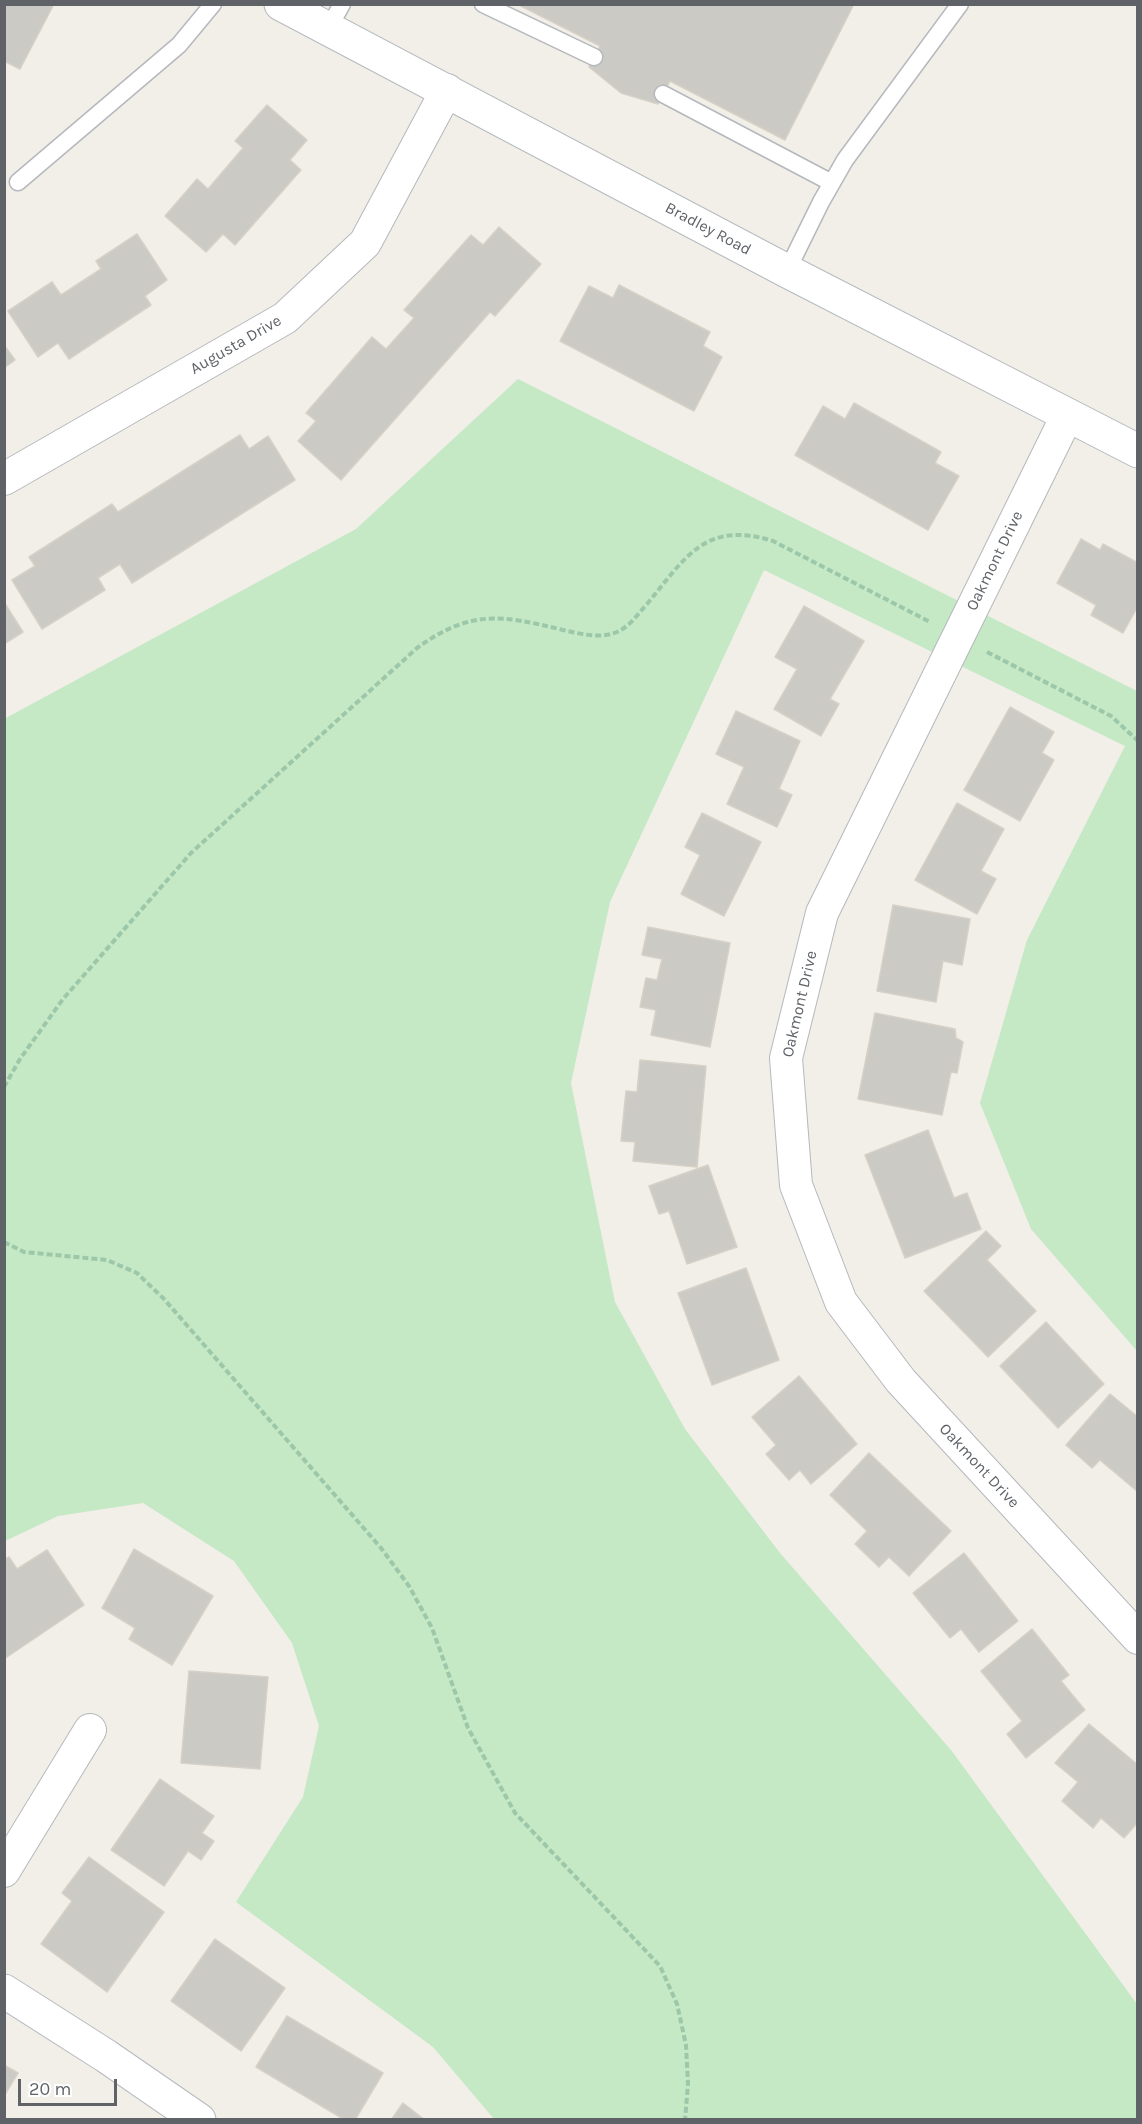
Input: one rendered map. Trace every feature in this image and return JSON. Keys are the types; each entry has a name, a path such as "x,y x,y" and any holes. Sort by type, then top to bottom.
{"street":[{"name":"Bradley Road","path":"281,4 335,17 447,90 787,271 1137,451"},
{"name":"Augusta Drive","path":"4,479 285,318 365,243 447,90"},
{"name":"Oakmont Drive","path":"1067,416 822,913 786,1058 796,1185 842,1302 901,1381 1137,1638"},
{"path":"4,1871 90,1730"},
{"path":"4,1991 106,2055 199,2120"}],"lane":[{"path":"18,182 179,45 213,4"},
{"path":"483,4 594,57"},
{"path":"787,271 846,160 960,4"},
{"path":"663,94 832,183"}],"path":[{"path":"4,1087 63,999 190,853 417,648 456,624 487,618 514,618 581,634 601,636 619,631 633,620 700,544 720,537 748,533 773,541 1111,716 1137,741"},
{"path":"4,1242 24,1252 107,1260 137,1273 164,1299 381,1548 409,1586 432,1628 468,1728 516,1813 660,1966 677,2004 686,2045 688,2084 684,2120"}],"green space":[{"path":"518,379 1137,691 1137,1351 1031,1229 980,1103 1027,940 1125,746 764,570 610,902 571,1083 615,1302 685,1429 780,1553 951,1750 1137,2004 1137,2119 494,2119 433,2047 236,1902 303,1797 319,1726 292,1643 234,1561 143,1503 58,1516 5,1541 4,719 356,529"}],"building":[{"path":"4,4 54,4 20,69 4,61"},
{"path":"517,4 854,4 785,140 670,81 658,104 621,93 589,67 600,46"},
{"path":"267,105 307,140 290,160 301,170 235,245 223,234 206,252 165,216 197,179 208,189 243,148 235,141"},
{"path":"499,227 541,264 495,316 490,312 341,480 298,441 316,421 306,413 372,337 386,349 414,318 404,310 471,235 483,245"},
{"path":"137,234 167,280 145,296 151,305 69,359 58,343 38,357 8,311 52,282 61,295 101,269 96,261"},
{"path":"619,285 710,332 703,346 722,357 694,411 560,341 589,286 613,298"},
{"path":"4,345 15,360 4,368"},
{"path":"854,403 941,452 935,463 959,476 928,530 795,455 823,406 845,419"},
{"path":"240,435 249,449 268,436 295,480 132,583 120,564 98,578 105,590 42,629 12,580 35,566 29,557 112,504 118,512"},
{"path":"1081,539 1100,550 1103,544 1138,563 1138,606 1123,633 1091,615 1096,605 1057,583"},
{"path":"4,602 23,632 4,644"},
{"path":"804,606 864,641 830,699 839,704 821,736 774,709 797,669 775,657"},
{"path":"1010,707 1054,732 1042,753 1054,760 1020,821 964,790"},
{"path":"736,711 800,741 779,789 792,795 777,827 727,804 744,767 716,754"},
{"path":"957,803 1004,829 981,871 996,879 977,914 915,880"},
{"path":"702,813 761,842 724,916 681,894 700,855 685,847"},
{"path":"893,905 970,919 962,965 943,961 936,1002 877,991"},
{"path":"648,927 730,943 710,1047 651,1035 656,1010 640,1007 646,978 657,980 662,959 642,955"},
{"path":"875,1013 955,1029 956,1038 963,1042 957,1073 951,1072 942,1115 858,1099"},
{"path":"640,1060 706,1066 697,1167 633,1161 635,1142 621,1141 626,1091 637,1092"},
{"path":"928,1130 954,1198 967,1193 981,1229 905,1258 865,1155"},
{"path":"708,1165 737,1247 687,1264 669,1211 659,1214 649,1186"},
{"path":"986,1231 1001,1246 987,1260 1036,1311 988,1357 924,1291"},
{"path":"746,1268 779,1360 712,1385 678,1293"},
{"path":"1046,1322 1104,1384 1058,1428 1000,1366"},
{"path":"799,1376 857,1444 811,1484 800,1470 789,1480 766,1454 776,1445 752,1417"},
{"path":"1110,1394 1138,1417 1138,1492 1100,1460 1092,1468 1066,1445"},
{"path":"869,1453 951,1531 909,1576 889,1557 879,1567 855,1544 867,1531 830,1495"},
{"path":"134,1549 213,1596 172,1665 129,1639 135,1628 102,1608"},
{"path":"47,1550 84,1605 4,1659 4,1560 9,1557 17,1569"},
{"path":"964,1553 1018,1621 979,1652 961,1629 950,1638 913,1593"},
{"path":"1032,1629 1069,1675 1061,1681 1085,1710 1026,1758 1007,1734 1022,1721 981,1671"},
{"path":"189,1671 268,1677 260,1769 181,1763"},
{"path":"1089,1724 1138,1765 1138,1822 1124,1838 1101,1818 1093,1828 1062,1801 1078,1782 1055,1763"},
{"path":"160,1779 214,1816 202,1833 214,1841 201,1860 188,1851 164,1886 111,1850"},
{"path":"89,1857 164,1912 107,1992 41,1944 72,1901 62,1893"},
{"path":"215,1939 285,1988 241,2051 171,2001"},
{"path":"287,2016 383,2073 355,2120 345,2120 256,2067"},
{"path":"4,2065 18,2073 4,2096"},
{"path":"403,2103 425,2120 391,2120"}]}
